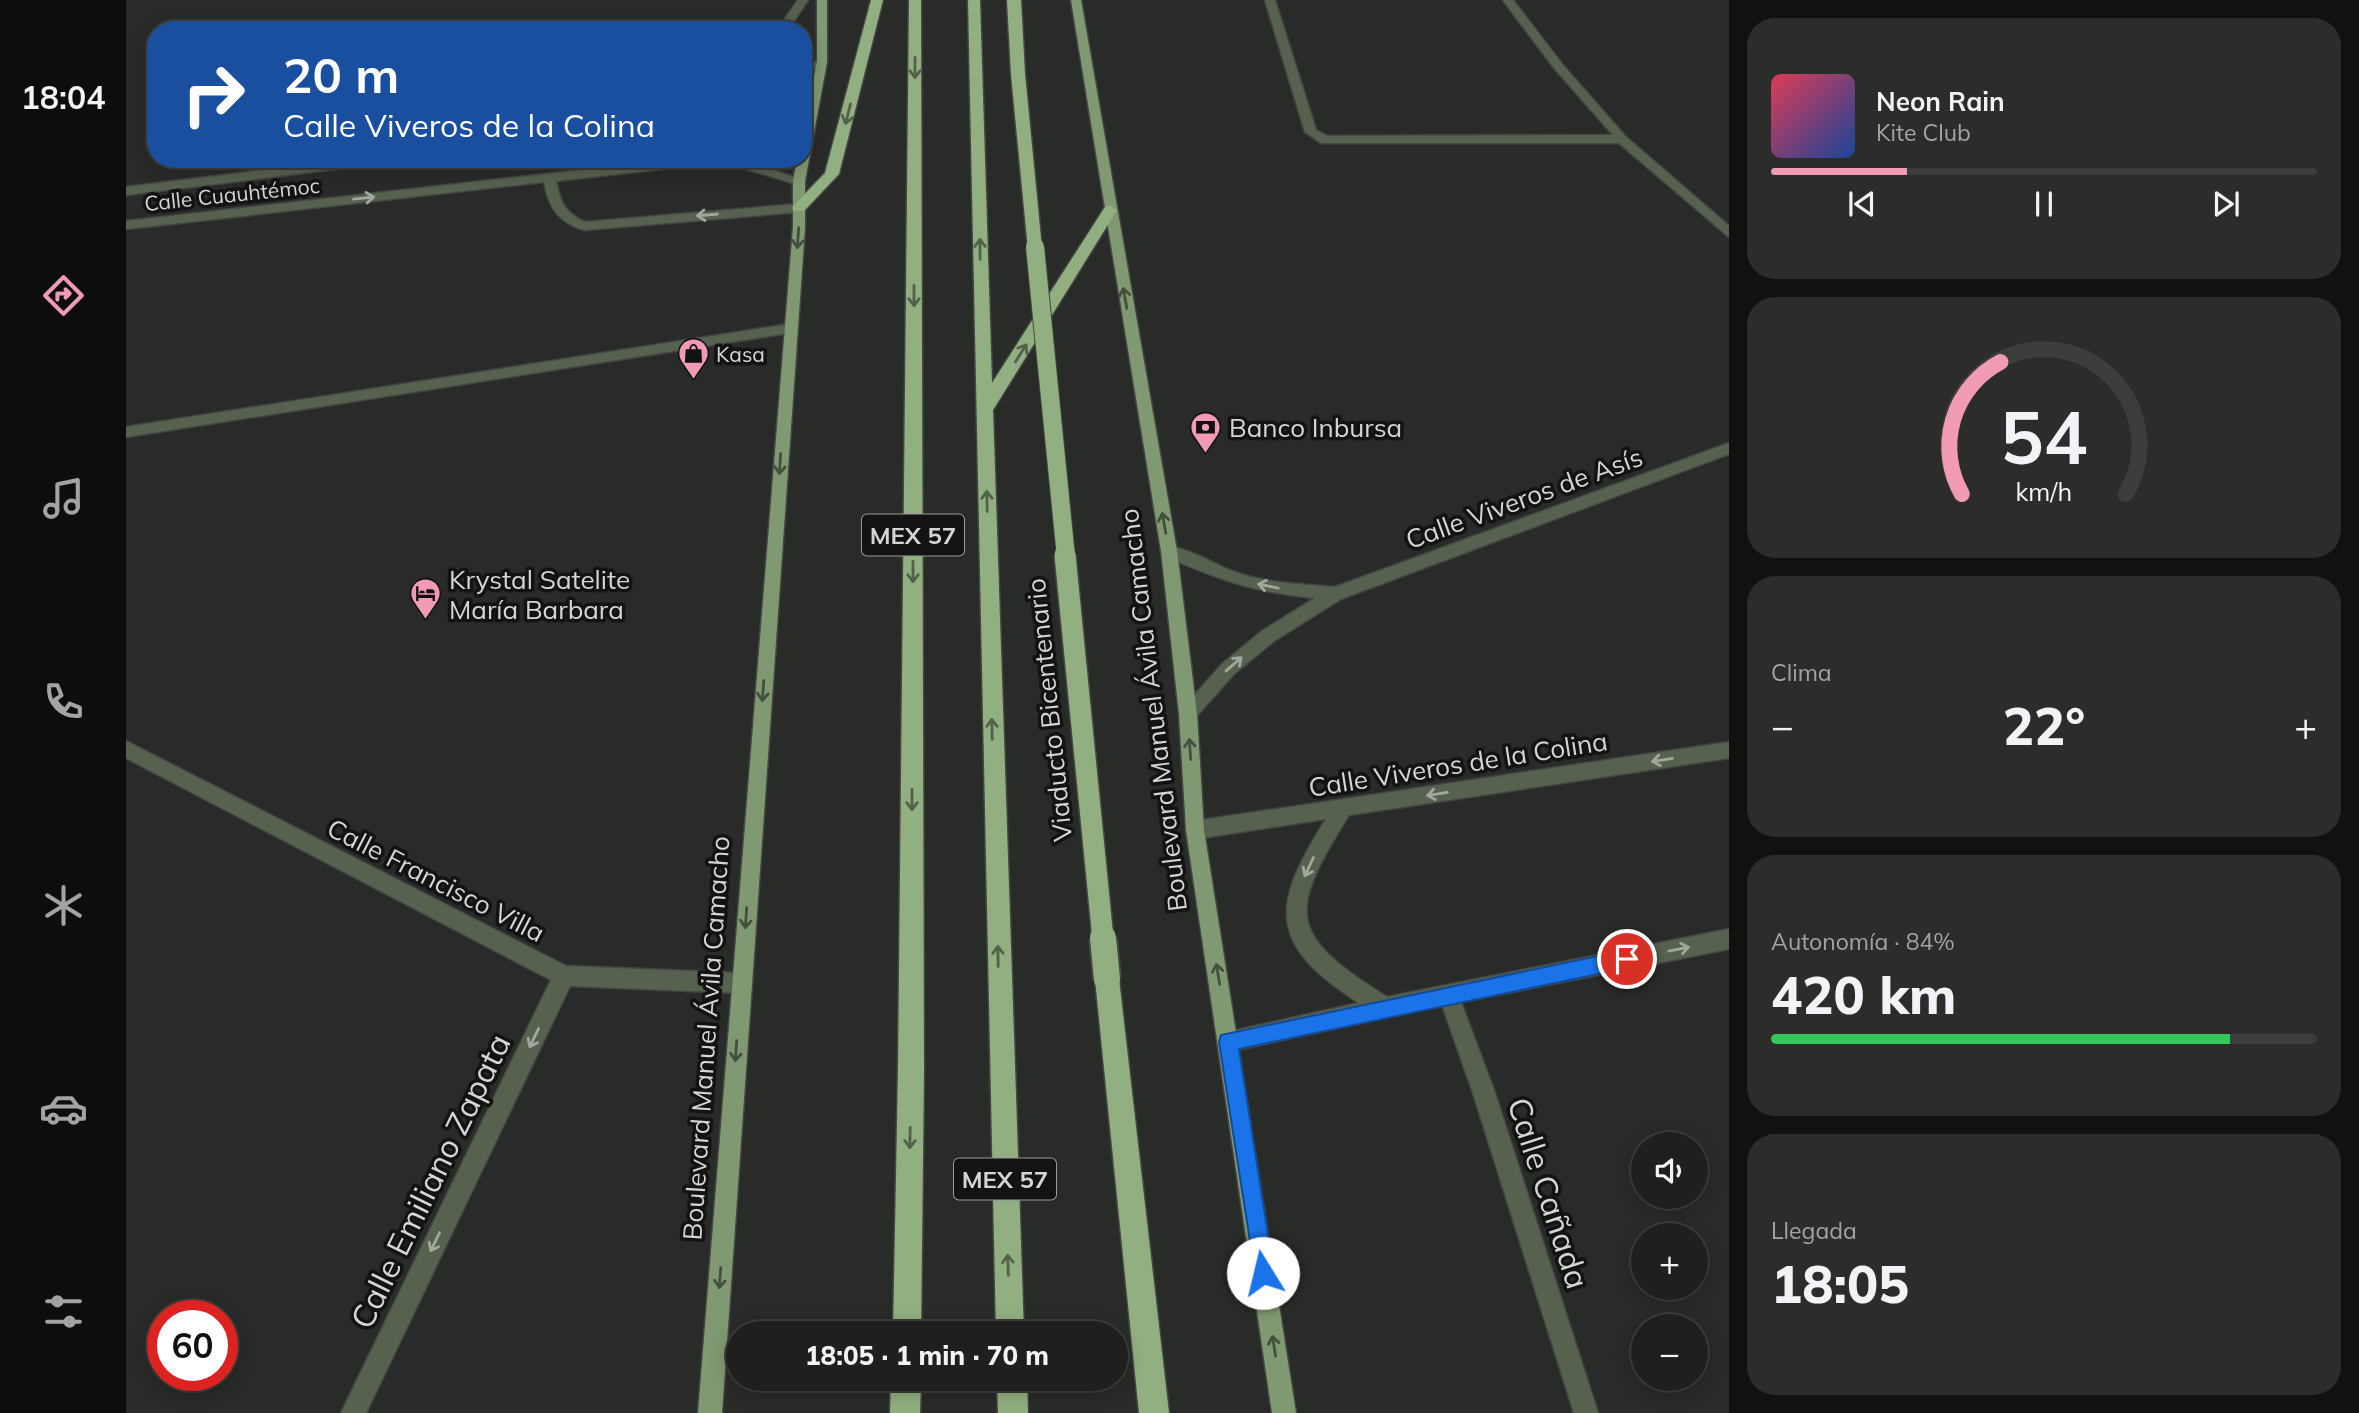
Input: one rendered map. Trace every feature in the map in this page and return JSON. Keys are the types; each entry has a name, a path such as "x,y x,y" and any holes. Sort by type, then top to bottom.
{"highway":[{"path":"799,208 832,174 877,0"},
{"name":"MEX 57","path":"907,1321 911,1070 915,0"},
{"name":"MEX 57","path":"974,0 1010,1321"},
{"name":"Viaducto Bicentenario","path":"1014,0 1018,74 1104,951 1154,1413"},
{"path":"984,410 1110,210"},
{"path":"905,1413 906,1391"},
{"path":"1012,1391 1013,1413"}],"main road":[{"name":"Boulevard Manuel Ávila Camacho","path":"812,114 822,62 822,0"},
{"name":"Boulevard Manuel Ávila Camacho","path":"1076,0 1169,551 1188,714 1195,830 1284,1413"},
{"name":"Boulevard Manuel Ávila Camacho","path":"710,1413 802,168"}],"street":[{"path":"788,21 803,0"},
{"path":"1270,0 1311,132 1317,137 1325,140 1622,139"},
{"path":"1508,0 1558,66 1622,139 1729,233"},
{"path":"812,67 822,62"},
{"name":"Calle Cuauhtémoc","path":"126,191 311,168"},
{"name":"Calle Cuauhtémoc","path":"126,225 636,168"},
{"name":"Calle Cuauhtémoc","path":"757,168 799,181"},
{"path":"549,178 555,207 565,219 584,226 799,208"},
{"path":"1714,221 1729,216"},
{"path":"126,432 790,329"},
{"name":"Calle Viveros de Asís","path":"1188,714 1228,669 1268,636 1335,594 1729,448"},
{"name":"Calle Viveros de Asís","path":"1169,551 1237,579 1268,587 1335,594"},
{"name":"Calle Francisco Villa","path":"126,749 564,976 741,983"},
{"name":"Calle Viveros de la Colina","path":"1195,830 1729,750"},
{"path":"1343,808 1300,886 1295,920 1316,957 1343,981 1384,1007"},
{"path":"1228,1042 1384,1007 1729,939"},
{"name":"Calle Emiliano Zapata","path":"352,1413 564,976"},
{"name":"Calle Cañada","path":"1448,994 1484,1093 1586,1413"}],"place":[{"name":"Kasa","path":"693,381"},
{"name":"Banco Inbursa","path":"1206,454"},
{"name":"Krystal Satelite María Barbara","path":"426,621"}],"route":[{"path":"1263,1273 1228,1042 1627,959"}]}
